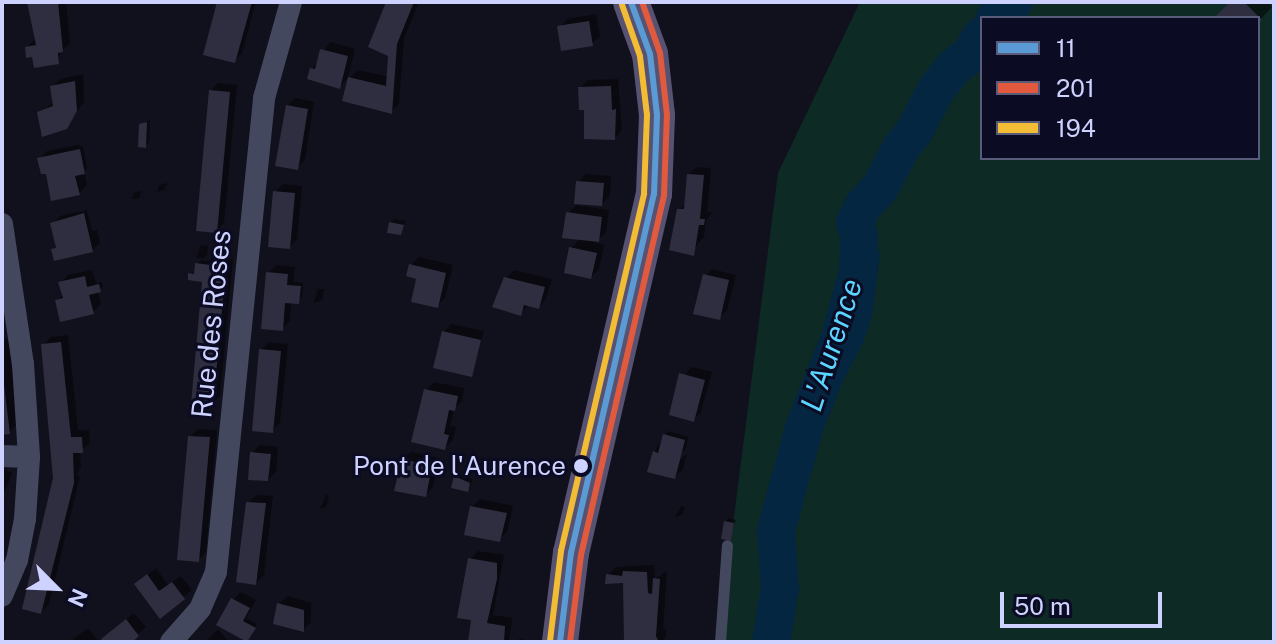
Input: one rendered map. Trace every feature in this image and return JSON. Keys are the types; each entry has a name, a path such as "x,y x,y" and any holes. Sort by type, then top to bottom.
{"main road":[{"path":"560,642 571,553 654,194 658,148 650,54 631,2"}],"street":[{"name":"Rue des Roses","path":"171,642 200,609 216,572 264,98 291,2"},
{"path":"2,224 19,343 29,457 25,519 17,560 2,596"},
{"path":"2,456 29,457"}],"lane":[{"path":"720,642 727,545"}],"green space":[{"path":"860,2 1274,2 1274,642 718,642 778,173"}],"water":[{"path":"980,38 980,57 964,70 869,216 880,256 872,316 863,343 815,435 790,543 799,590 783,642 771,642 780,589 776,531 804,428 839,340 858,272 859,237 855,223 863,206 880,188 936,90 954,67 970,55"}],"building":[{"path":"27,2 58,2 63,52 58,53 59,64 34,68 32,57 26,58 25,47 36,45"},
{"path":"217,2 252,2 235,63 203,55"},
{"path":"386,2 414,2 397,44 392,114 342,101 348,77 386,86 388,56 368,47"},
{"path":"1230,2 1244,2 1258,16 1216,16"},
{"path":"589,21 593,46 561,51 557,26"},
{"path":"320,49 348,56 340,89 307,79 310,68 315,69"},
{"path":"75,81 77,111 67,129 42,137 37,112 53,106 50,86"},
{"path":"611,86 612,110 616,109 615,140 584,139 584,110 579,110 578,87"},
{"path":"209,90 230,92 217,233 196,231"},
{"path":"286,105 308,109 298,170 275,166"},
{"path":"147,122 146,148 138,147 139,124"},
{"path":"80,149 85,174 75,176 80,195 51,201 46,174 41,174 37,158"},
{"path":"687,174 704,175 700,219 705,219 704,225 699,225 694,256 669,250 677,209 684,209"},
{"path":"576,181 604,183 602,206 574,204"},
{"path":"273,191 295,193 290,249 268,247"},
{"path":"566,212 602,217 599,242 562,238"},
{"path":"84,213 93,252 54,261 51,249 56,248 50,223"},
{"path":"389,222 404,225 401,235 387,233"},
{"path":"569,247 597,253 591,279 564,273"},
{"path":"195,263 226,267 213,406 191,404 202,282 188,280 188,273 194,274"},
{"path":"409,264 446,273 438,308 411,302 416,279 406,276"},
{"path":"266,272 288,274 287,285 301,286 299,304 285,303 283,331 261,329"},
{"path":"703,274 729,280 720,320 693,314"},
{"path":"85,276 87,287 99,284 101,292 89,295 94,314 60,322 55,300 63,298 58,282"},
{"path":"504,277 545,287 539,309 524,305 521,316 492,307"},
{"path":"442,331 481,340 472,377 433,368"},
{"path":"61,342 71,437 82,437 83,453 73,453 74,483 41,614 22,609 53,478 41,344"},
{"path":"259,349 281,351 273,433 252,431"},
{"path":"2,368 10,434 2,435"},
{"path":"679,373 705,380 694,422 669,415"},
{"path":"424,389 458,396 455,411 449,410 444,434 449,435 445,450 411,442"},
{"path":"663,434 685,440 675,479 647,472 653,451 658,453"},
{"path":"188,436 210,437 199,562 177,560"},
{"path":"250,452 271,454 268,481 248,480"},
{"path":"402,459 432,466 426,497 394,491"},
{"path":"454,476 470,483 468,492 451,488"},
{"path":"246,502 266,503 256,585 236,582"},
{"path":"470,506 507,513 500,542 464,535"},
{"path":"724,521 734,523 731,541 721,539"},
{"path":"468,558 497,563 497,579 487,623 505,626 504,642 468,642 471,620 457,618"},
{"path":"623,571 647,572 648,593 652,594 653,578 660,579 656,636 659,642 624,642 623,583 605,584 606,574 622,576"},
{"path":"147,574 159,591 172,582 185,599 160,619 134,584"},
{"path":"231,598 250,608 243,621 256,628 247,642 216,625"},
{"path":"277,603 304,610 304,632 273,624"},
{"path":"126,619 139,636 132,642 103,642 101,639"}],"waterway":[{"name":"L'Aurence","path":"997,16 1014,2"},
{"name":"L'Aurence","path":"771,642 780,589 776,531 804,428 839,340 858,272 859,236 855,223 863,206 880,188 936,90 954,67 970,55 980,38"}],"transit line":[{"name":"11","path":"560,642 571,553 654,194 657,115 650,54 631,2"},
{"name":"201","path":"570,642 581,555 664,195 667,115 660,53 642,2"},
{"name":"194","path":"550,641 561,551 644,193 647,115 640,56 622,5"}],"place":[{"name":"Pont de l'Aurence","path":"581,466"}]}
